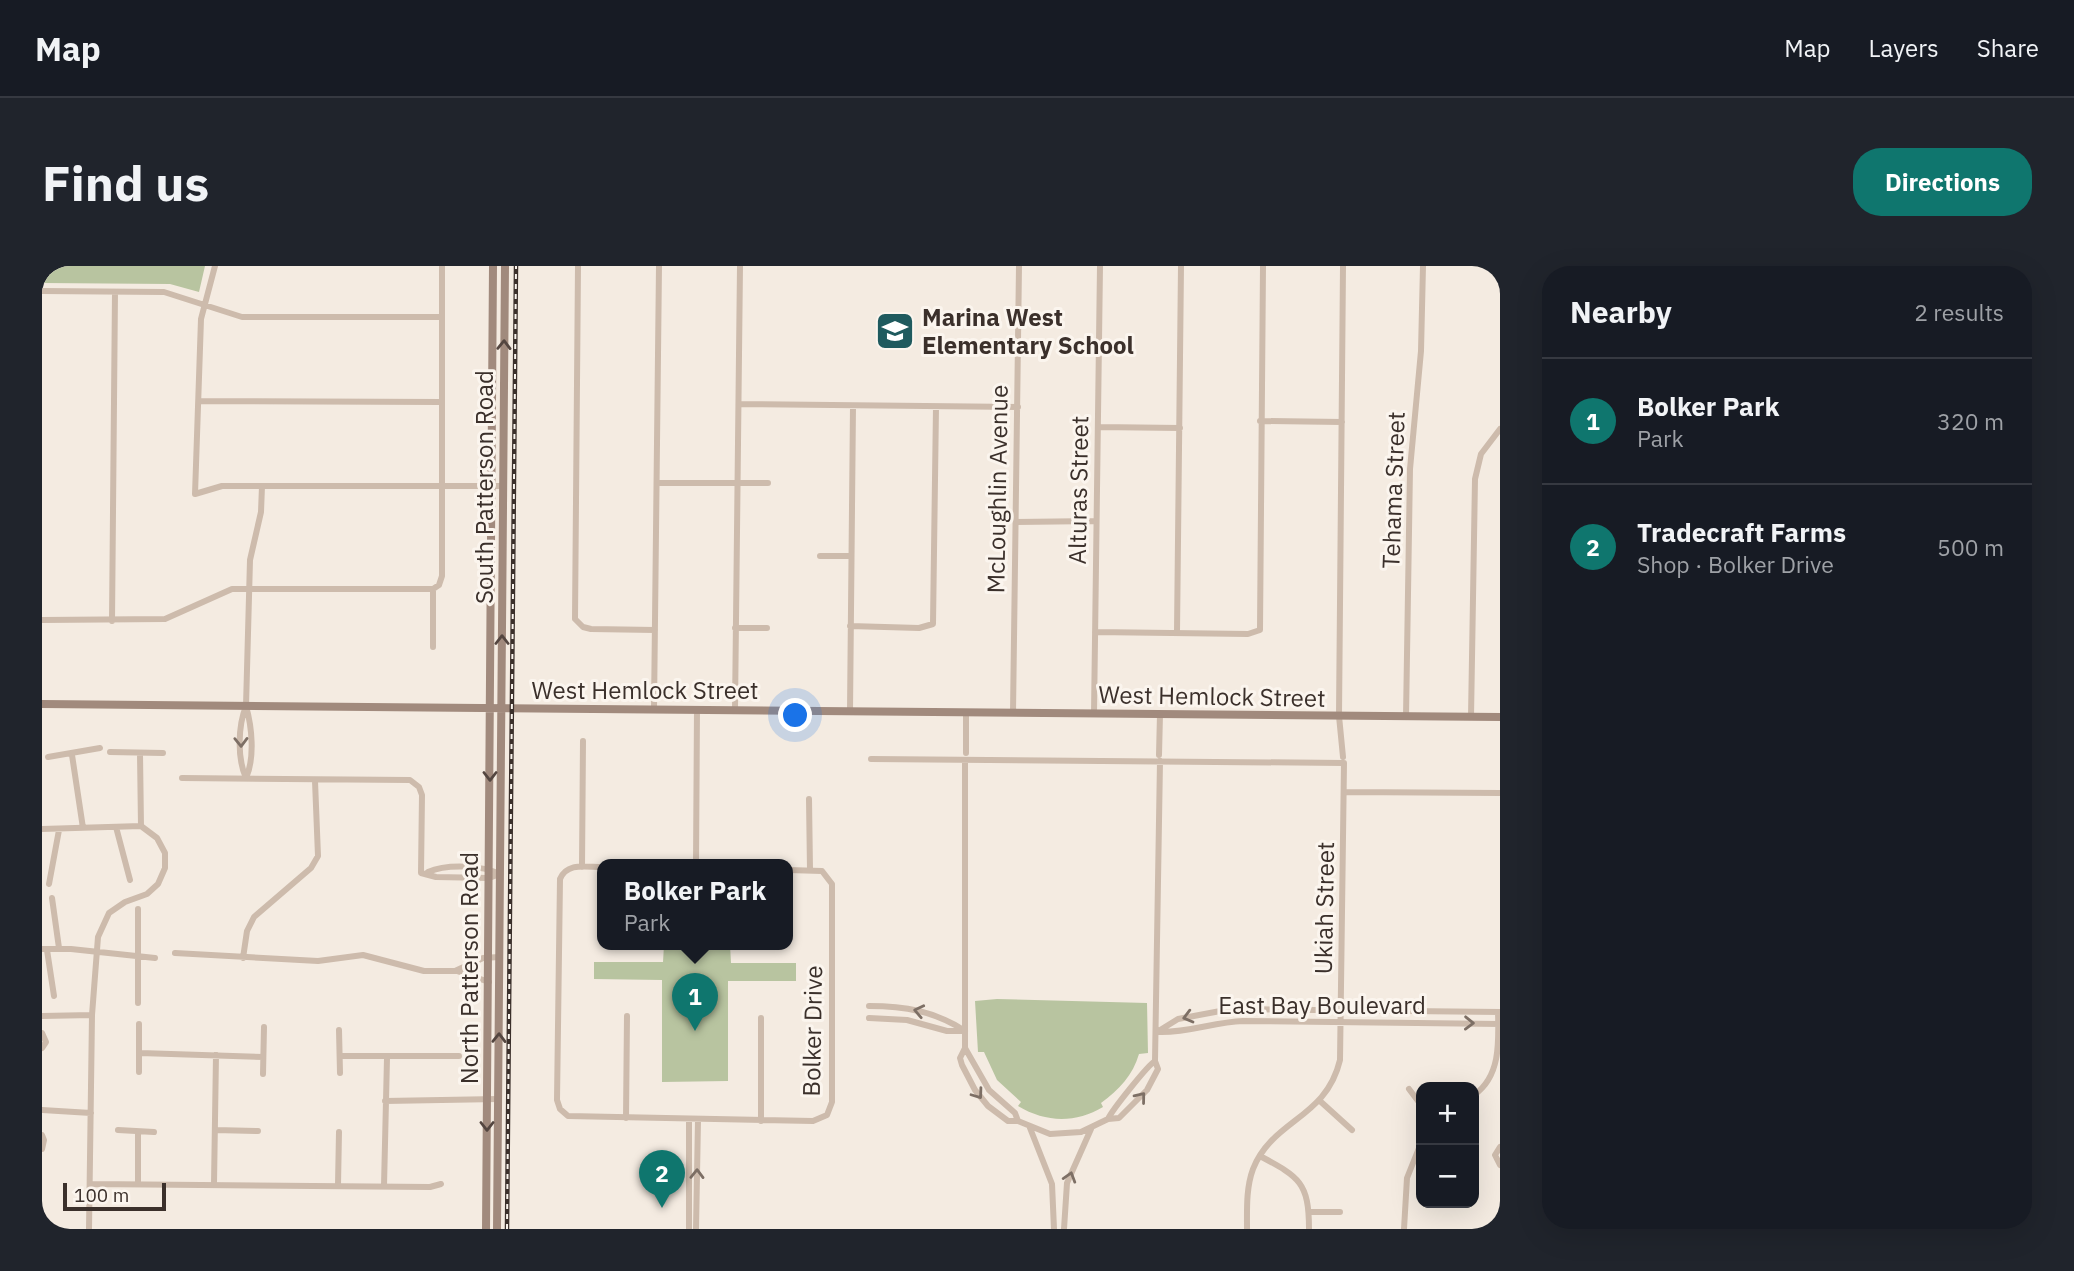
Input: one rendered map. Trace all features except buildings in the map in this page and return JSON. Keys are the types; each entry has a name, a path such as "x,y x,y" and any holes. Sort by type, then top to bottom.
{"street":[{"path":"215,266 200,327 195,494 200,495 214,487 503,486"},
{"path":"42,620 164,619 221,592 250,588 433,589 439,585 442,576 442,266"},
{"name":"South Patterson Road","path":"490,708 494,266"},
{"name":"South Patterson Road","path":"501,708 505,266"},
{"path":"578,266 574,615 583,627 655,630"},
{"path":"654,709 659,266"},
{"path":"735,709 740,266"},
{"name":"McLoughlin Avenue","path":"1013,713 1018,266"},
{"name":"Alturas Street","path":"1094,714 1100,266"},
{"path":"1177,632 1181,266"},
{"path":"1095,632 1259,632 1263,266"},
{"name":"Ukiah Street","path":"1247,1229 1248,1192 1260,1156 1273,1138 1320,1101 1339,1067 1343,1022 1345,792 1339,716 1343,266"},
{"name":"Tehama Street","path":"1406,717 1410,469 1421,351 1423,266"},
{"path":"42,291 164,292 204,302 216,311 242,317 442,317"},
{"path":"112,621 115,292"},
{"path":"199,401 442,401"},
{"path":"740,404 1017,407"},
{"path":"850,711 853,406"},
{"path":"850,626 919,628 933,624 936,407"},
{"path":"1260,421 1342,422"},
{"path":"1098,427 1180,428"},
{"path":"1471,717 1475,479 1481,454 1500,429"},
{"path":"657,482 768,483"},
{"path":"246,778 251,768 250,719 246,706 251,547 261,512 262,486"},
{"path":"1016,522 1096,521"},
{"path":"820,556 851,556"},
{"path":"433,589 433,647"},
{"path":"735,628 767,628"},
{"name":"West Hemlock Street","path":"42,704 1500,717"},
{"name":"North Patterson Road","path":"486,1229 490,708"},
{"name":"North Patterson Road","path":"497,1229 501,708"},
{"path":"696,859 697,709"},
{"path":"966,713 965,1048 960,1058 980,1097 1007,1121 1018,1121 1030,1128 1059,1134 1091,1129 1108,1119 1119,1118 1147,1090 1158,1069 1155,1060 1160,714"},
{"path":"583,741 582,867 597,867"},
{"path":"48,757 72,755 100,748"},
{"path":"110,752 163,753"},
{"path":"141,754 141,826"},
{"path":"72,755 83,828"},
{"path":"871,759 965,756 1343,760"},
{"path":"182,778 410,780 419,787 422,795 425,873 436,869 500,873"},
{"path":"243,958 247,931 254,917 311,868 318,856 315,781"},
{"path":"1345,792 1500,793"},
{"path":"793,870 810,870 809,799"},
{"path":"42,829 141,826 153,833 163,846 166,861 162,877 147,894 125,902 109,913 100,931 92,1015 89,1229"},
{"path":"116,827 130,880"},
{"path":"49,884 59,830"},
{"name":"Bolker Drive","path":"582,867 572,867 564,871 560,883 557,1100 560,1109 568,1116 761,1121 818,1120 827,1115 832,1102 832,884 824,872 810,870"},
{"path":"52,898 59,948"},
{"path":"138,909 138,1003"},
{"path":"54,996 45,950 59,948 96,954 155,958"},
{"path":"175,953 318,961 363,956 424,971 455,971 489,982"},
{"path":"455,971 489,957 499,957"},
{"path":"869,1006 928,1012 949,1020 965,1031"},
{"name":"East Bay Boulevard","path":"1157,1032 1178,1019 1222,1010 1499,1012"},
{"path":"1479,1091 1488,1084 1496,1071 1499,1012"},
{"path":"42,1016 92,1015"},
{"path":"626,1118 627,1016"},
{"path":"761,1018 761,1121"},
{"path":"869,1018 907,1020 947,1031 965,1031"},
{"name":"East Bay Boulevard","path":"1157,1032 1177,1033 1228,1022 1499,1024"},
{"path":"139,1024 139,1072"},
{"path":"263,1074 264,1027"},
{"path":"339,1030 340,1073"},
{"path":"42,1033 46,1042 42,1048"},
{"path":"965,1048 989,1090 1015,1113 1018,1121"},
{"path":"140,1053 263,1057"},
{"path":"214,1184 216,1055"},
{"path":"341,1055 387,1058 459,1056"},
{"path":"384,1186 387,1058"},
{"path":"1108,1119 1113,1108 1133,1089 1146,1065 1155,1060"},
{"path":"1409,1089 1416,1098"},
{"path":"384,1101 498,1099"},
{"path":"1320,1101 1352,1130"},
{"path":"42,1110 91,1113"},
{"path":"689,1119 689,1229"},
{"path":"696,1229 698,1120"},
{"path":"1030,1128 1052,1184 1054,1229"},
{"path":"1064,1229 1067,1183 1091,1129"},
{"path":"118,1130 153,1132"},
{"path":"215,1130 258,1131"},
{"path":"138,1132 138,1183"},
{"path":"338,1185 339,1132"},
{"path":"42,1135 42,1149"},
{"path":"1404,1229 1407,1178 1420,1145"},
{"path":"1500,1147 1495,1155 1500,1165"},
{"path":"1260,1156 1297,1179 1307,1192 1309,1229"},
{"path":"91,1184 441,1184"},
{"path":"1309,1212 1340,1212"}],"green space":[{"path":"42,266 205,266 199,292 170,284 42,283"},
{"path":"664,950 730,950 731,963 796,963 796,981 728,981 728,1081 662,1082 662,980 594,979 594,962 663,962"},
{"path":"997,999 1147,1003 1148,1053 1139,1054 1124,1081 1101,1103 1103,1107 1072,1118 1039,1116 1018,1106 1021,1102 997,1080 984,1052 978,1052 975,1001"}],"railway":[{"path":"507,1229 516,266"}],"place":[{"name":"Marina West Elementary School","path":"895,331"},
{"name":"Bolker Park","path":"695,1031"},
{"name":"Tradecraft Farms","path":"662,1208"}]}
